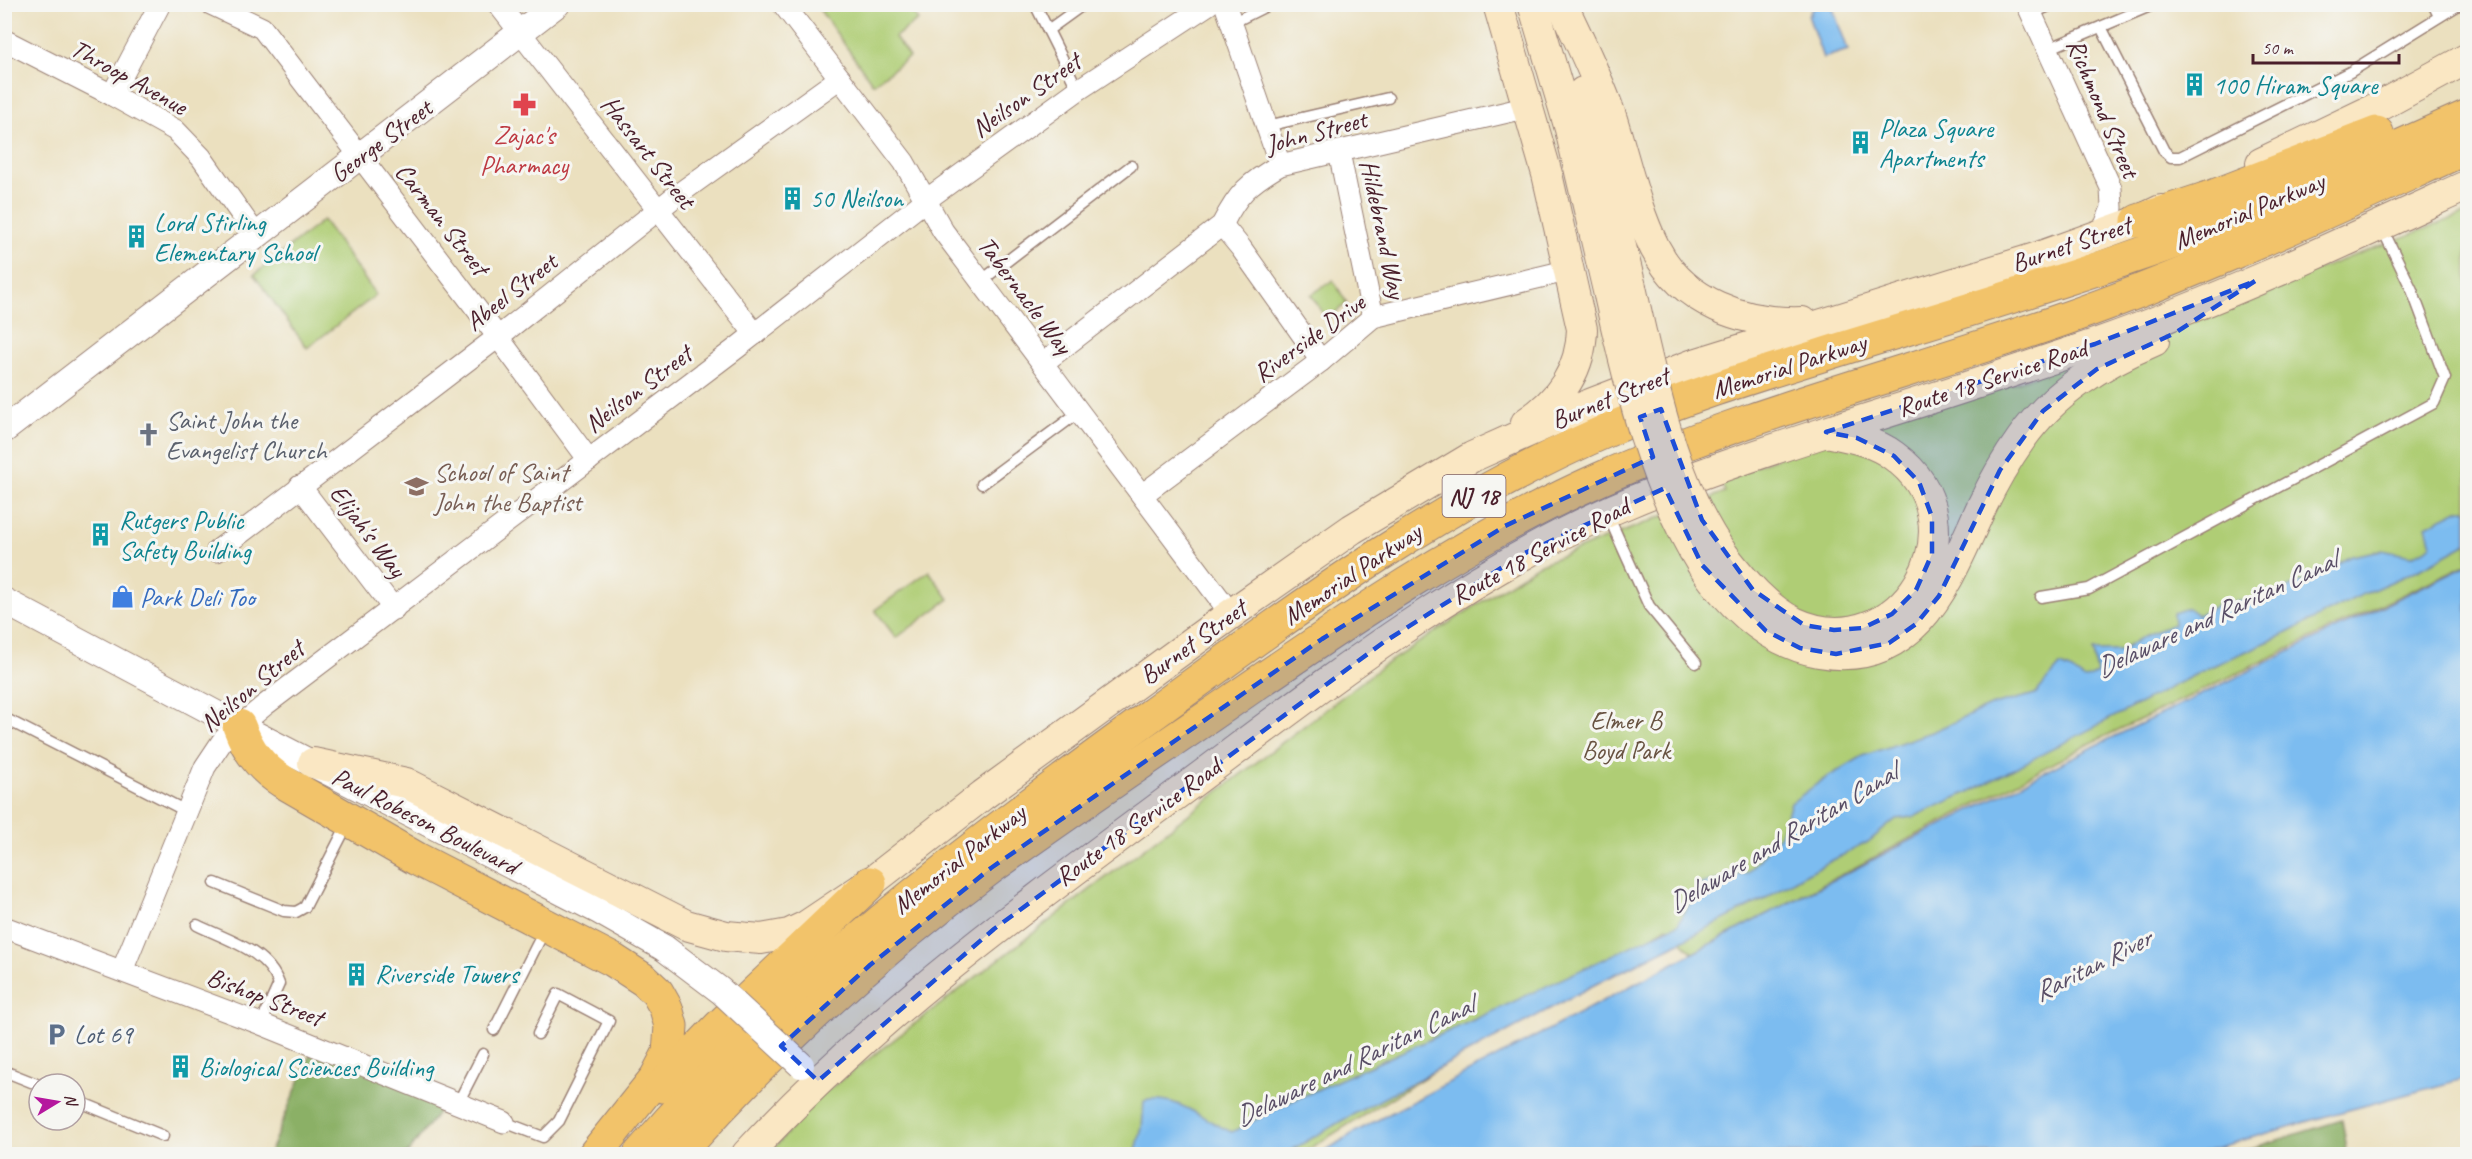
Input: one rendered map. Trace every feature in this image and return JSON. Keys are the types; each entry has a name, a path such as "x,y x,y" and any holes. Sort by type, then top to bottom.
{"highway":[{"path":"2138,221 2214,196 2468,95"},
{"name":"Memorial Parkway","path":"640,1155 712,1075 776,1011 897,906 1050,789 1277,624 1353,570 1466,500 1577,444 1654,411 1728,384 2157,249 2273,203 2468,116"},
{"name":"Memorial Parkway","path":"678,1155 732,1096 804,1024 870,965 991,868 1338,627 1475,542 1560,498 1667,451 1813,399 2057,322 2128,296 2274,236 2468,147"},
{"path":"239,726 248,748 268,772 417,859 635,974 657,993 666,1008 671,1026 669,1053 656,1078 595,1155"},
{"path":"617,1128 870,883"}],"main road":[{"path":"1472,457 1555,400 1575,369 1580,351 1582,329 1570,270 1529,107 1498,4"},
{"path":"1533,4 1620,291"},
{"path":"1561,4 1620,291 1629,380 1655,461 1679,524 1714,561 1746,582 1768,604 1795,622 1814,628 1855,630 1892,614 1916,590 1928,568 1933,542 1929,504 1919,482 1903,464 1882,449 1857,438 1826,432"},
{"path":"1561,4 1596,75 1648,233 1668,269 1702,298 1742,316 1781,322 1832,320"},
{"name":"Burnet Street","path":"313,763 406,783 671,919 719,935 760,939 789,934 806,926 870,883 982,795 1352,529 1472,457 1623,391 1694,364 2035,258 2138,221 2378,107 2468,58"},
{"name":"Route 18 Service Road","path":"747,1155 809,1073 905,1002 994,929 1384,642 1517,557 1607,512 1741,460 2096,344 2255,281 2468,184"},
{"path":"1714,561 1726,595 1754,622 1788,644 1836,654 1858,653 1889,643 1916,624 1939,596 1996,478 2021,438 2043,411 2070,387 2097,369 2131,351 2175,333 2255,281"}],"street":[{"path":"112,95 160,4"},
{"name":"Carman Street","path":"211,4 262,28 589,460"},
{"name":"Hassart Street","path":"498,4 755,334"},
{"name":"George Street","path":"4,430 557,4"},
{"name":"Tabernacle Way","path":"783,4 904,162 943,231 1231,614"},
{"name":"Neilson Street","path":"122,971 205,767 216,748 239,726 755,334 926,200 1078,90 1209,4"},
{"name":"Richmond Street","path":"2029,9 2111,188 2112,208 2101,235"},
{"path":"1228,14 1280,165"},
{"name":"Throop Avenue","path":"4,40 175,130 201,157 256,235"},
{"name":"Abeel Street","path":"217,551 246,537 300,486 498,337 673,198 840,78"},
{"name":"John Street","path":"1042,363 1222,225 1235,199 1257,178 1280,165 1529,107"},
{"name":"Hildebrand Way","path":"1339,152 1373,317"},
{"path":"1222,225 1322,361"},
{"name":"Riverside Drive","path":"1142,495 1322,361 1373,317 1570,270"},
{"name":"Elijah's Way","path":"300,486 394,609"},
{"name":"Paul Robeson Boulevard","path":"4,601 239,726 610,916 664,948 721,991 809,1073"},
{"name":"Bishop Street","path":"4,927 261,1024 504,1122"}],"lane":[{"path":"1035,4 1078,90"},
{"path":"1048,30 1084,4"},
{"path":"1228,14 1270,4"},
{"path":"2029,9 2053,4"},
{"path":"2048,49 2155,4"},
{"path":"2433,4 2439,16"},
{"path":"2101,27 2164,151 2171,157 2180,157 2350,72 2460,4"},
{"path":"1267,126 1388,98"},
{"path":"981,281 1131,166"},
{"path":"2041,597 2089,589 2434,403 2445,378 2412,290 2381,225"},
{"path":"982,484 1079,412"},
{"path":"1607,512 1649,606 1696,663"},
{"path":"4,718 186,811"},
{"path":"215,883 284,911 296,912 305,907 350,820"},
{"path":"197,925 263,958 274,972 279,984 261,1024"},
{"path":"494,1030 546,926"},
{"path":"504,1122 543,1137 559,1121 609,1021 558,994 538,1034"},
{"path":"458,1103 483,1054"},
{"path":"4,1071 27,1080"},
{"path":"87,1105 163,1136"}],"highlighted area":[{"path":"2255,281 2175,333 2097,369 2043,411 2000,470 1939,596 1916,624 1889,643 1836,654 1800,648 1766,631 1702,565 1665,488 1525,553 1384,642 994,929 818,1081 781,1046 870,965 991,868 1322,639 1505,526 1653,457 1640,417 1661,409 1702,520 1753,590 1804,625 1834,630 1863,628 1892,614 1916,590 1932,554 1932,517 1919,482 1894,456 1857,438 1826,432 2095,344"}],"green space":[{"path":"826,4 907,5 918,20 895,37 909,57 873,84 819,9"},
{"name":"Elmer B Boyd Park","path":"2467,213 2467,564 2093,742 1693,953 1667,927 1301,1154 769,1154 819,1097 1381,667 1538,565 1725,492 1720,479 1963,389 2013,384"},
{"path":"323,220 376,295 307,348 254,275"},
{"path":"1333,280 1347,303 1327,319 1311,295"},
{"path":"929,571 949,599 896,638 875,610"},
{"path":"313,1048 447,1100 407,1154 269,1154"},
{"path":"2342,1120 2346,1143 2345,1154 2232,1154"}],"water":[{"path":"1813,5 1832,6 1848,50 1823,58 1808,15 1814,9"},
{"name":"Delaware and Raritan Canal","path":"2460,509 2467,509 2467,543 2420,569 2206,669 1975,789 1913,817 1896,819 1868,842 1802,876 1763,900 1592,986 1343,1120 1285,1154 1135,1154 1142,1128 1144,1101 1168,1101 1189,1109 1232,1132 1292,1101 1498,1009 1678,924 1701,884 1748,873 1780,835 1791,803 1821,781 1863,756 1934,731 1990,706 2035,694 2060,666 2085,680 2097,674 2093,651 2121,651 2144,636 2174,624 2173,613 2188,608 2198,615 2220,604 2264,598 2309,579 2351,556 2382,550 2411,556 2427,549 2431,544 2426,526"},
{"name":"Raritan River","path":"2467,565 2467,1078 2195,1154 1320,1154 1355,1132 1765,915 2097,745"}],"place":[{"name":"100 Hiram Square","path":"2195,85"},
{"name":"Zajac's Pharmacy","path":"524,104"},
{"name":"Plaza Square Apartments","path":"1861,143"},
{"name":"50 Neilson","path":"792,198"},
{"name":"Lord Stirling Elementary School","path":"136,237"},
{"name":"Saint John the Evangelist Church","path":"148,435"},
{"name":"School of Saint John the Baptist","path":"416,487"},
{"name":"Rutgers Public Safety Building","path":"101,535"},
{"name":"Park Deli Too","path":"122,597"},
{"name":"Riverside Towers","path":"357,974"},
{"name":"Lot 69","path":"56,1034"},
{"name":"Biological Sciences Building","path":"181,1067"}]}
